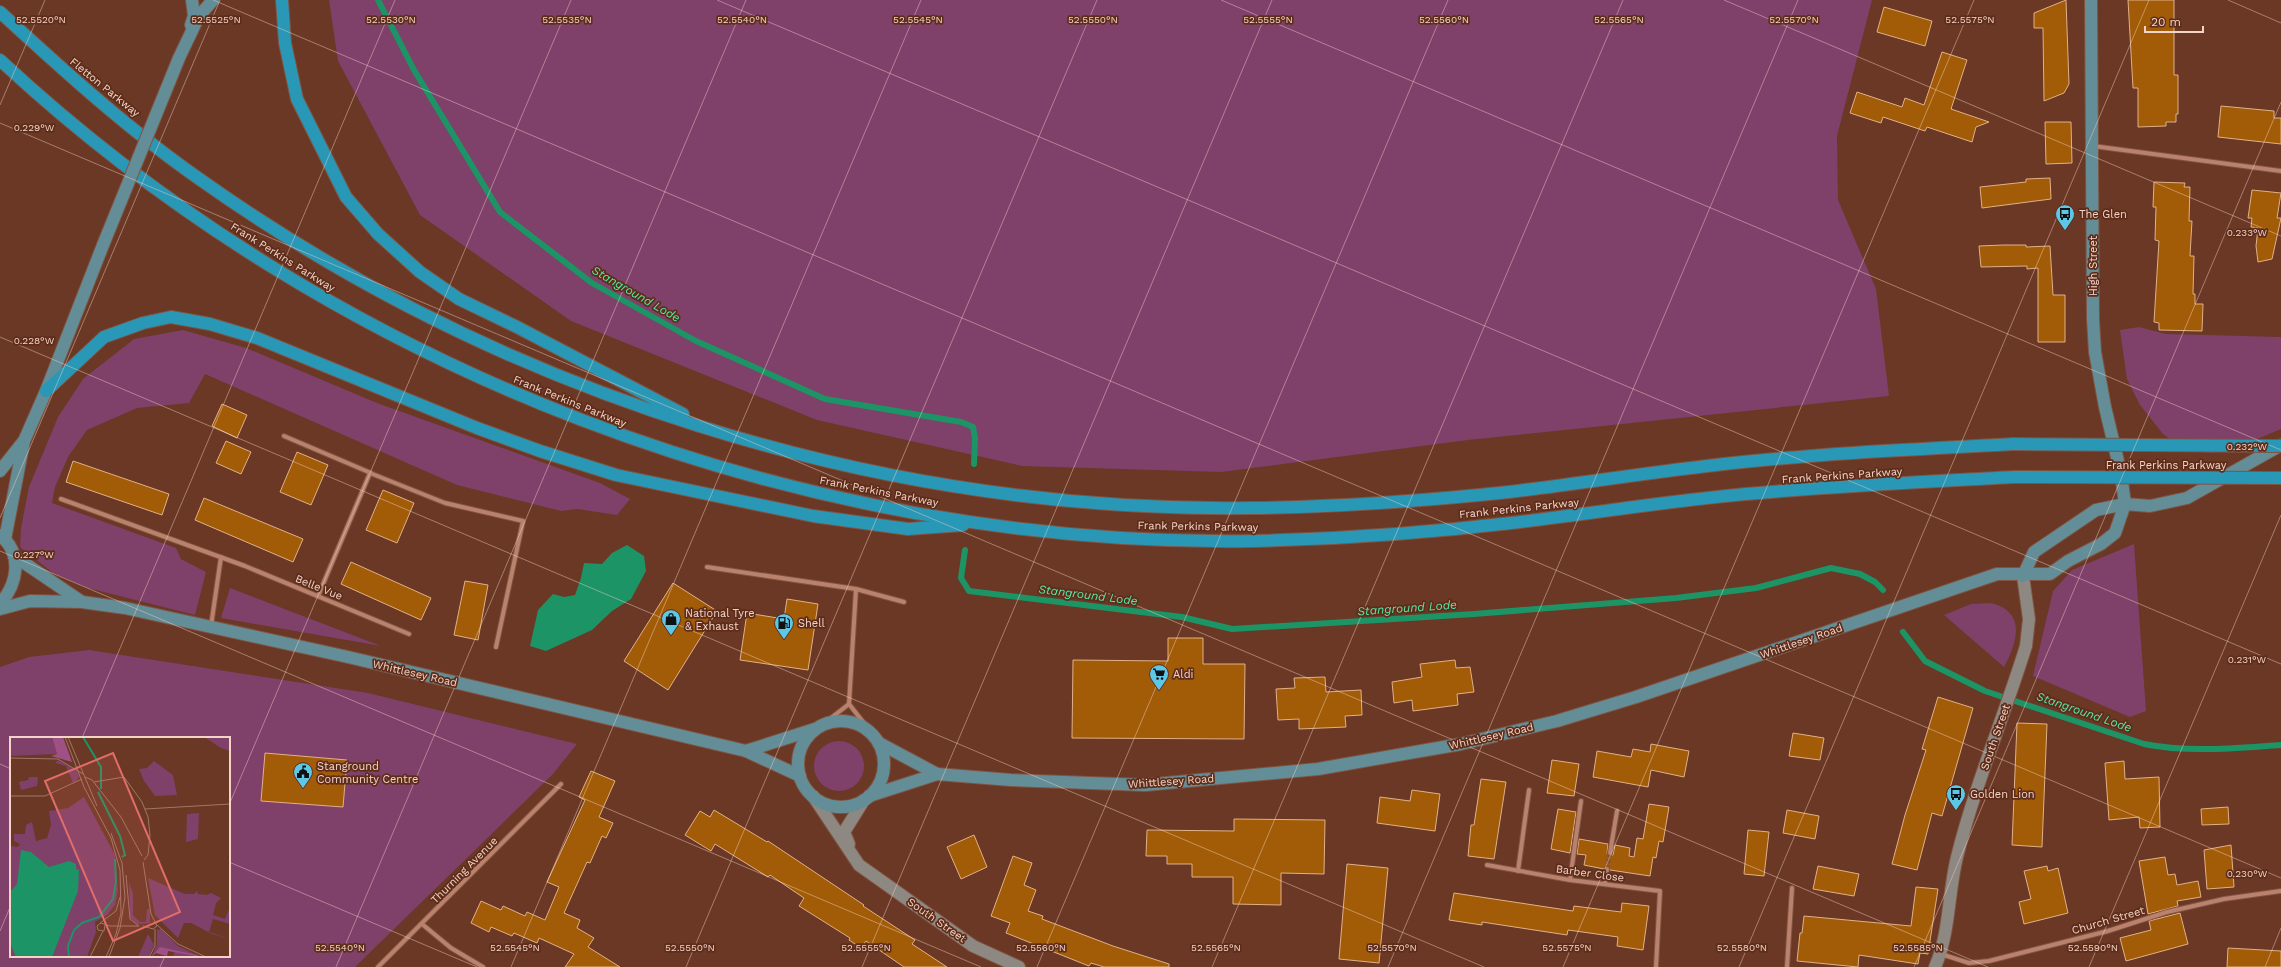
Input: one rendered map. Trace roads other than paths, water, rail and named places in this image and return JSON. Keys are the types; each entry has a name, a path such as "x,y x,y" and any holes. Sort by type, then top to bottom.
{"highway":[{"path":"282,0 285,43 297,99 346,197 378,234 420,272 459,299 517,327 718,432"},
{"name":"Fletton Parkway","path":"0,12 60,67 196,178"},
{"name":"Frank Perkins Parkway","path":"0,60 38,95 180,207 279,271 375,328 461,370 619,436 710,463 813,491 982,524 1157,539 1251,541 1362,537 1506,524 1743,494 2014,477 2281,478"},
{"name":"Frank Perkins Parkway","path":"196,178 296,242 396,300 546,370 633,403 718,432 821,460 988,492 1159,508 1364,505 1505,492 1736,463 2013,444 2281,445"},
{"path":"46,391 104,337 143,323 172,317 210,324 257,338 477,428 540,451 616,475 813,516 908,529 982,524"}],"main road":[{"path":"0,604 14,583 16,570 14,556 3,537 24,441 46,391 188,36 194,16 192,0"},
{"path":"188,36 199,16 213,0"},
{"name":"High Street","path":"2091,0 2093,319 2095,352 2105,408 2120,467 2125,504"},
{"path":"0,471 24,441"},
{"path":"2023,576 2034,552 2096,510 2125,504 2150,506 2187,498 2281,445"},
{"name":"Whittlesey Road","path":"867,798 938,774 1010,780 1145,785 1318,769 1453,746 1557,721 1636,697 1998,574 2023,576 2050,574 2068,561 2101,544 2115,532 2125,504"},
{"name":"Whittlesey Road","path":"14,556 82,602"},
{"name":"Whittlesey Road","path":"0,609 30,602 82,602 125,608 746,751 800,776"},
{"path":"746,751 835,721 850,721 863,727 876,739 883,756 884,771 879,785 867,798 852,805 838,807 825,803 813,796 805,787 800,776 798,763 800,749 807,737 819,727"},
{"name":"Whittlesey Road","path":"876,739 938,774"}],"street":[{"path":"2092,146 2281,171"},
{"path":"284,436 371,473 446,502 523,521 496,646"},
{"path":"318,596 371,473"},
{"name":"Belle Vue","path":"61,499 221,557 409,634"},
{"path":"211,627 221,557"},
{"path":"707,567 856,589 904,602"},
{"name":"South Street","path":"1935,967 1941,954 1956,859 1971,805 2012,688 2028,634 2028,613 2023,576"},
{"path":"856,589 849,704 876,739"},
{"path":"819,727 849,704"},
{"name":"Thurning Avenue","path":"378,967 561,784"},
{"path":"1518,871 1529,790"},
{"name":"South Street","path":"813,796 859,866 974,946 1019,967"},
{"path":"859,866 844,832 867,798"},
{"path":"1570,880 1581,801"},
{"path":"1610,853 1617,811"},
{"name":"Barber Close","path":"1487,865 1570,880 1660,891 1656,967"},
{"path":"1605,884 1608,869"},
{"path":"1787,967 1792,888"},
{"name":"Church Street","path":"1941,954 1969,963 1989,961 2108,931 2166,912 2224,899 2281,891"},
{"path":"422,924 451,948 483,967"}],"waterway":[{"name":"Stanground Lode","path":"378,0 414,70 500,212 592,283 696,341 825,399 961,422 973,427 975,438 974,464"},
{"name":"Stanground Lode","path":"965,550 961,578 969,591 1182,617 1232,629 1474,614 1676,598 1756,588 1831,568 1860,574 1875,582 1883,590"},
{"name":"Stanground Lode","path":"1903,632 1925,661 1985,691 2144,744 2161,747 2195,749 2281,745"}],"tunnel":[{"path":"1607,869 1610,853"}],"place":[{"name":"The Glen","path":"2065,231"},
{"name":"National Tyre & Exhaust","path":"671,636"},
{"name":"Shell","path":"784,640"},
{"name":"Aldi","path":"1159,691"},
{"name":"Stanground Community Centre","path":"303,789"},
{"name":"Golden Lion","path":"1956,811"}]}
